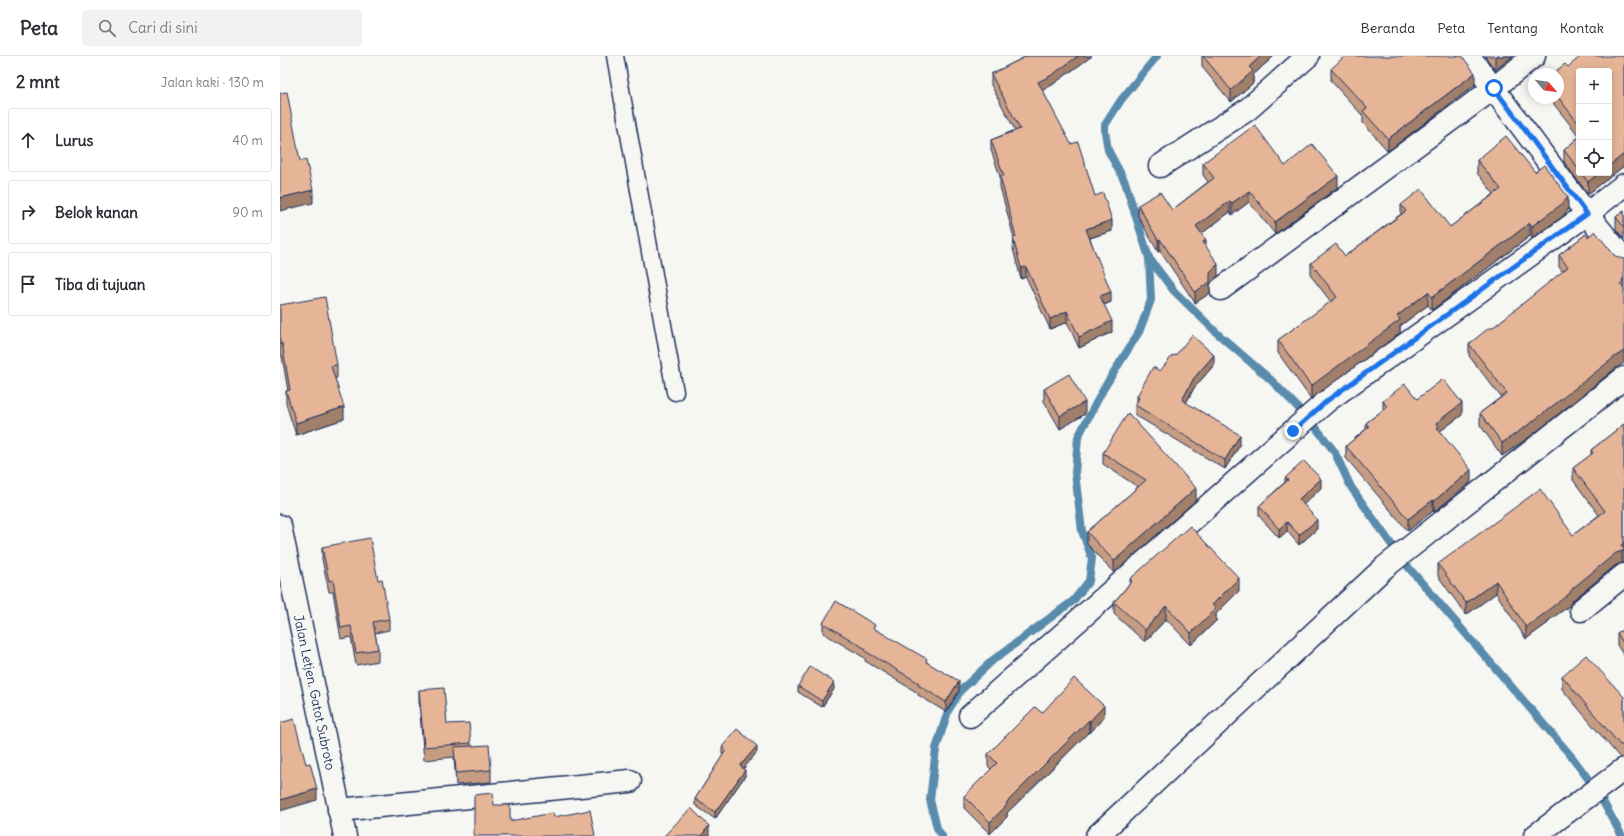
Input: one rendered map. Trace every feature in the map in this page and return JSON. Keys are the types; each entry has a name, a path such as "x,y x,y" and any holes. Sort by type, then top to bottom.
{"street":[{"path":"1160,166 1247,110 1308,56"},
{"path":"1469,56 1587,214 1624,259"},
{"path":"1221,289 1494,88 1534,56"},
{"path":"970,716 1328,400 1587,214 1624,185"},
{"path":"1098,836 1385,567 1624,378"},
{"name":"Jalan Letjen. Gatot Subroto","path":"280,526 345,836"},
{"path":"1581,610 1624,576"},
{"path":"1535,836 1618,774"},
{"path":"339,810 630,781"}],"lane":[{"path":"615,56 675,392"}],"building":[{"path":"1027,56 1078,56 1052,75 1038,82 1071,144 1078,142 1095,196 1103,193 1112,220 1086,229 1111,292 1100,296 1112,321 1079,337 1067,311 1050,319 1026,267 1021,268 1013,238 1016,237 1000,176 1004,176 991,140 1020,129 991,74"},
{"path":"1203,56 1261,56 1249,67 1253,71 1231,90"},
{"path":"1345,56 1462,56 1475,73 1388,139 1363,111 1367,108 1331,69"},
{"path":"1581,56 1624,56 1624,154 1612,164 1612,68 1576,68 1576,120 1563,104 1564,68 1560,68 1565,64 1568,67"},
{"path":"287,92 300,161 306,160 313,190 280,198 280,93"},
{"path":"1255,125 1285,166 1312,144 1338,176 1275,222 1249,191 1232,203 1230,201 1196,226 1206,240 1203,242 1218,264 1210,272 1210,282 1195,292 1160,239 1158,240 1138,205 1160,192 1172,210 1214,178 1203,163"},
{"path":"1506,136 1535,172 1544,165 1568,197 1562,204 1532,226 1530,223 1432,297 1428,292 1397,316 1400,320 1311,386 1278,340 1337,297 1311,263 1336,244 1345,256 1406,211 1401,205 1421,189 1450,227 1501,189 1477,160"},
{"path":"1576,140 1576,166 1564,150"},
{"path":"1583,176 1595,176 1588,182"},
{"path":"1624,211 1624,227 1616,217"},
{"path":"1595,231 1614,255 1624,259 1624,278 1622,280 1623,282 1620,284 1624,289 1624,351 1531,423 1502,443 1480,413 1507,393 1469,344 1490,327 1491,329 1568,267 1559,255 1586,234 1588,237"},
{"path":"325,297 337,365 331,366 344,407 296,423 286,391 290,390 282,343 280,344 280,305"},
{"path":"1192,335 1214,355 1194,378 1182,400 1240,435 1225,460 1135,405 1139,398 1137,396 1153,367 1160,371 1173,355 1175,356"},
{"path":"1069,374 1085,402 1060,416 1044,389"},
{"path":"1443,379 1462,403 1436,423 1439,427 1437,428 1471,470 1434,501 1433,500 1408,519 1346,446 1369,427 1366,423 1387,407 1383,401 1405,384 1417,399"},
{"path":"1128,413 1196,488 1114,561 1087,532 1146,480 1103,453"},
{"path":"1624,424 1624,543 1621,545 1624,551 1616,553 1573,588 1569,594 1526,627 1496,581 1466,603 1438,564 1540,489 1573,535 1605,511 1573,468 1593,453 1591,450"},
{"path":"1304,461 1321,479 1299,499 1317,520 1299,535 1287,522 1279,529 1259,506 1288,480 1285,478"},
{"path":"1190,526 1239,578 1212,605 1216,608 1191,633 1166,606 1145,630 1114,602 1132,581 1130,579"},
{"path":"370,538 378,580 382,579 389,619 373,622 378,649 356,653 351,626 341,628 333,580 329,581 322,547"},
{"path":"836,601 875,625 873,628 927,659 926,662 959,681 946,702 918,685 919,683 865,651 866,649 823,623"},
{"path":"1624,629 1624,644 1617,633"},
{"path":"1586,655 1624,697 1624,745 1620,745 1562,676"},
{"path":"810,667 834,682 822,701 798,686"},
{"path":"1074,678 1104,706 1006,803 1007,805 990,822 964,796 997,763 988,754 1035,707 1042,713"},
{"path":"444,688 447,724 469,723 471,743 424,747 419,690"},
{"path":"294,719 306,764 310,763 317,789 280,800 280,723"},
{"path":"737,729 757,746 740,766 745,770 715,812 695,799 726,750 722,747"},
{"path":"489,745 491,770 456,773 454,747"},
{"path":"493,793 494,805 510,805 510,821 553,813 554,817 590,810 595,836 474,836 474,795"},
{"path":"691,808 709,826 701,836 664,836"}],"waterway":[{"path":"1157,56 1121,100 1105,125 1108,150 1125,182 1149,258 1174,291 1218,334 1271,380 1310,420 1334,451 1351,487 1403,561 1572,757 1597,791 1622,836"},
{"path":"942,836 937,828 930,800 936,749 948,711 961,690 993,660 1073,601 1089,581 1092,558 1082,531 1075,473 1078,437 1104,388 1139,332 1151,300 1149,258"}],"route":[{"path":"1293,431 1328,400 1587,214 1494,88"}]}
